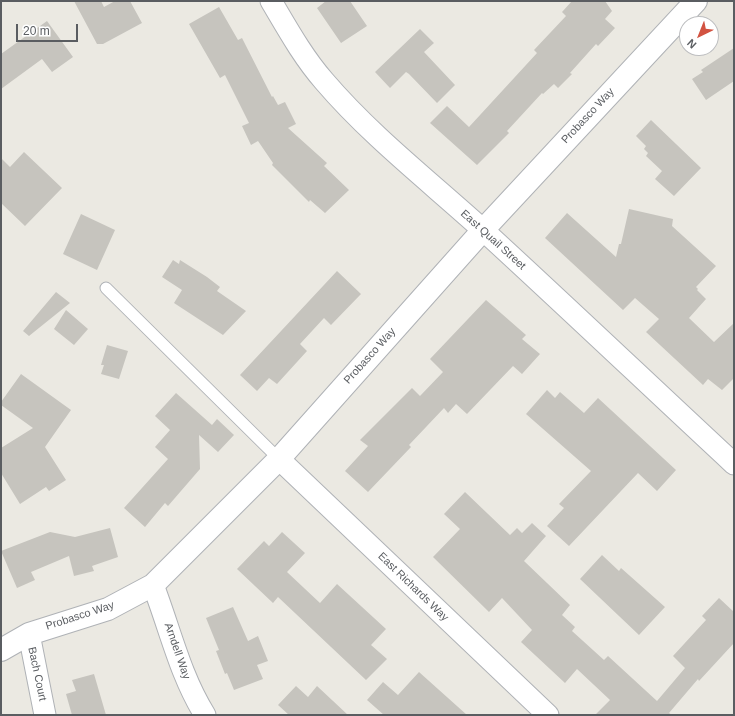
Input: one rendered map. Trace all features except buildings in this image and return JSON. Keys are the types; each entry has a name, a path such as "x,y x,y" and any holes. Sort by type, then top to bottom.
{"street":[{"name":"East Quail Street","path":"271,1 288,31 331,89 395,152 483,230 734,463"},
{"name":"Probasco Way","path":"1,650 29,634 108,609 153,586 279,459 483,230 696,1"},
{"name":"East Richards Way","path":"279,459 548,715"},
{"name":"Arndell Way","path":"153,586 171,632 178,661 194,697 205,715"},
{"name":"Bach Court","path":"29,634 45,715"}],"lane":[{"path":"106,288 279,459"}]}
